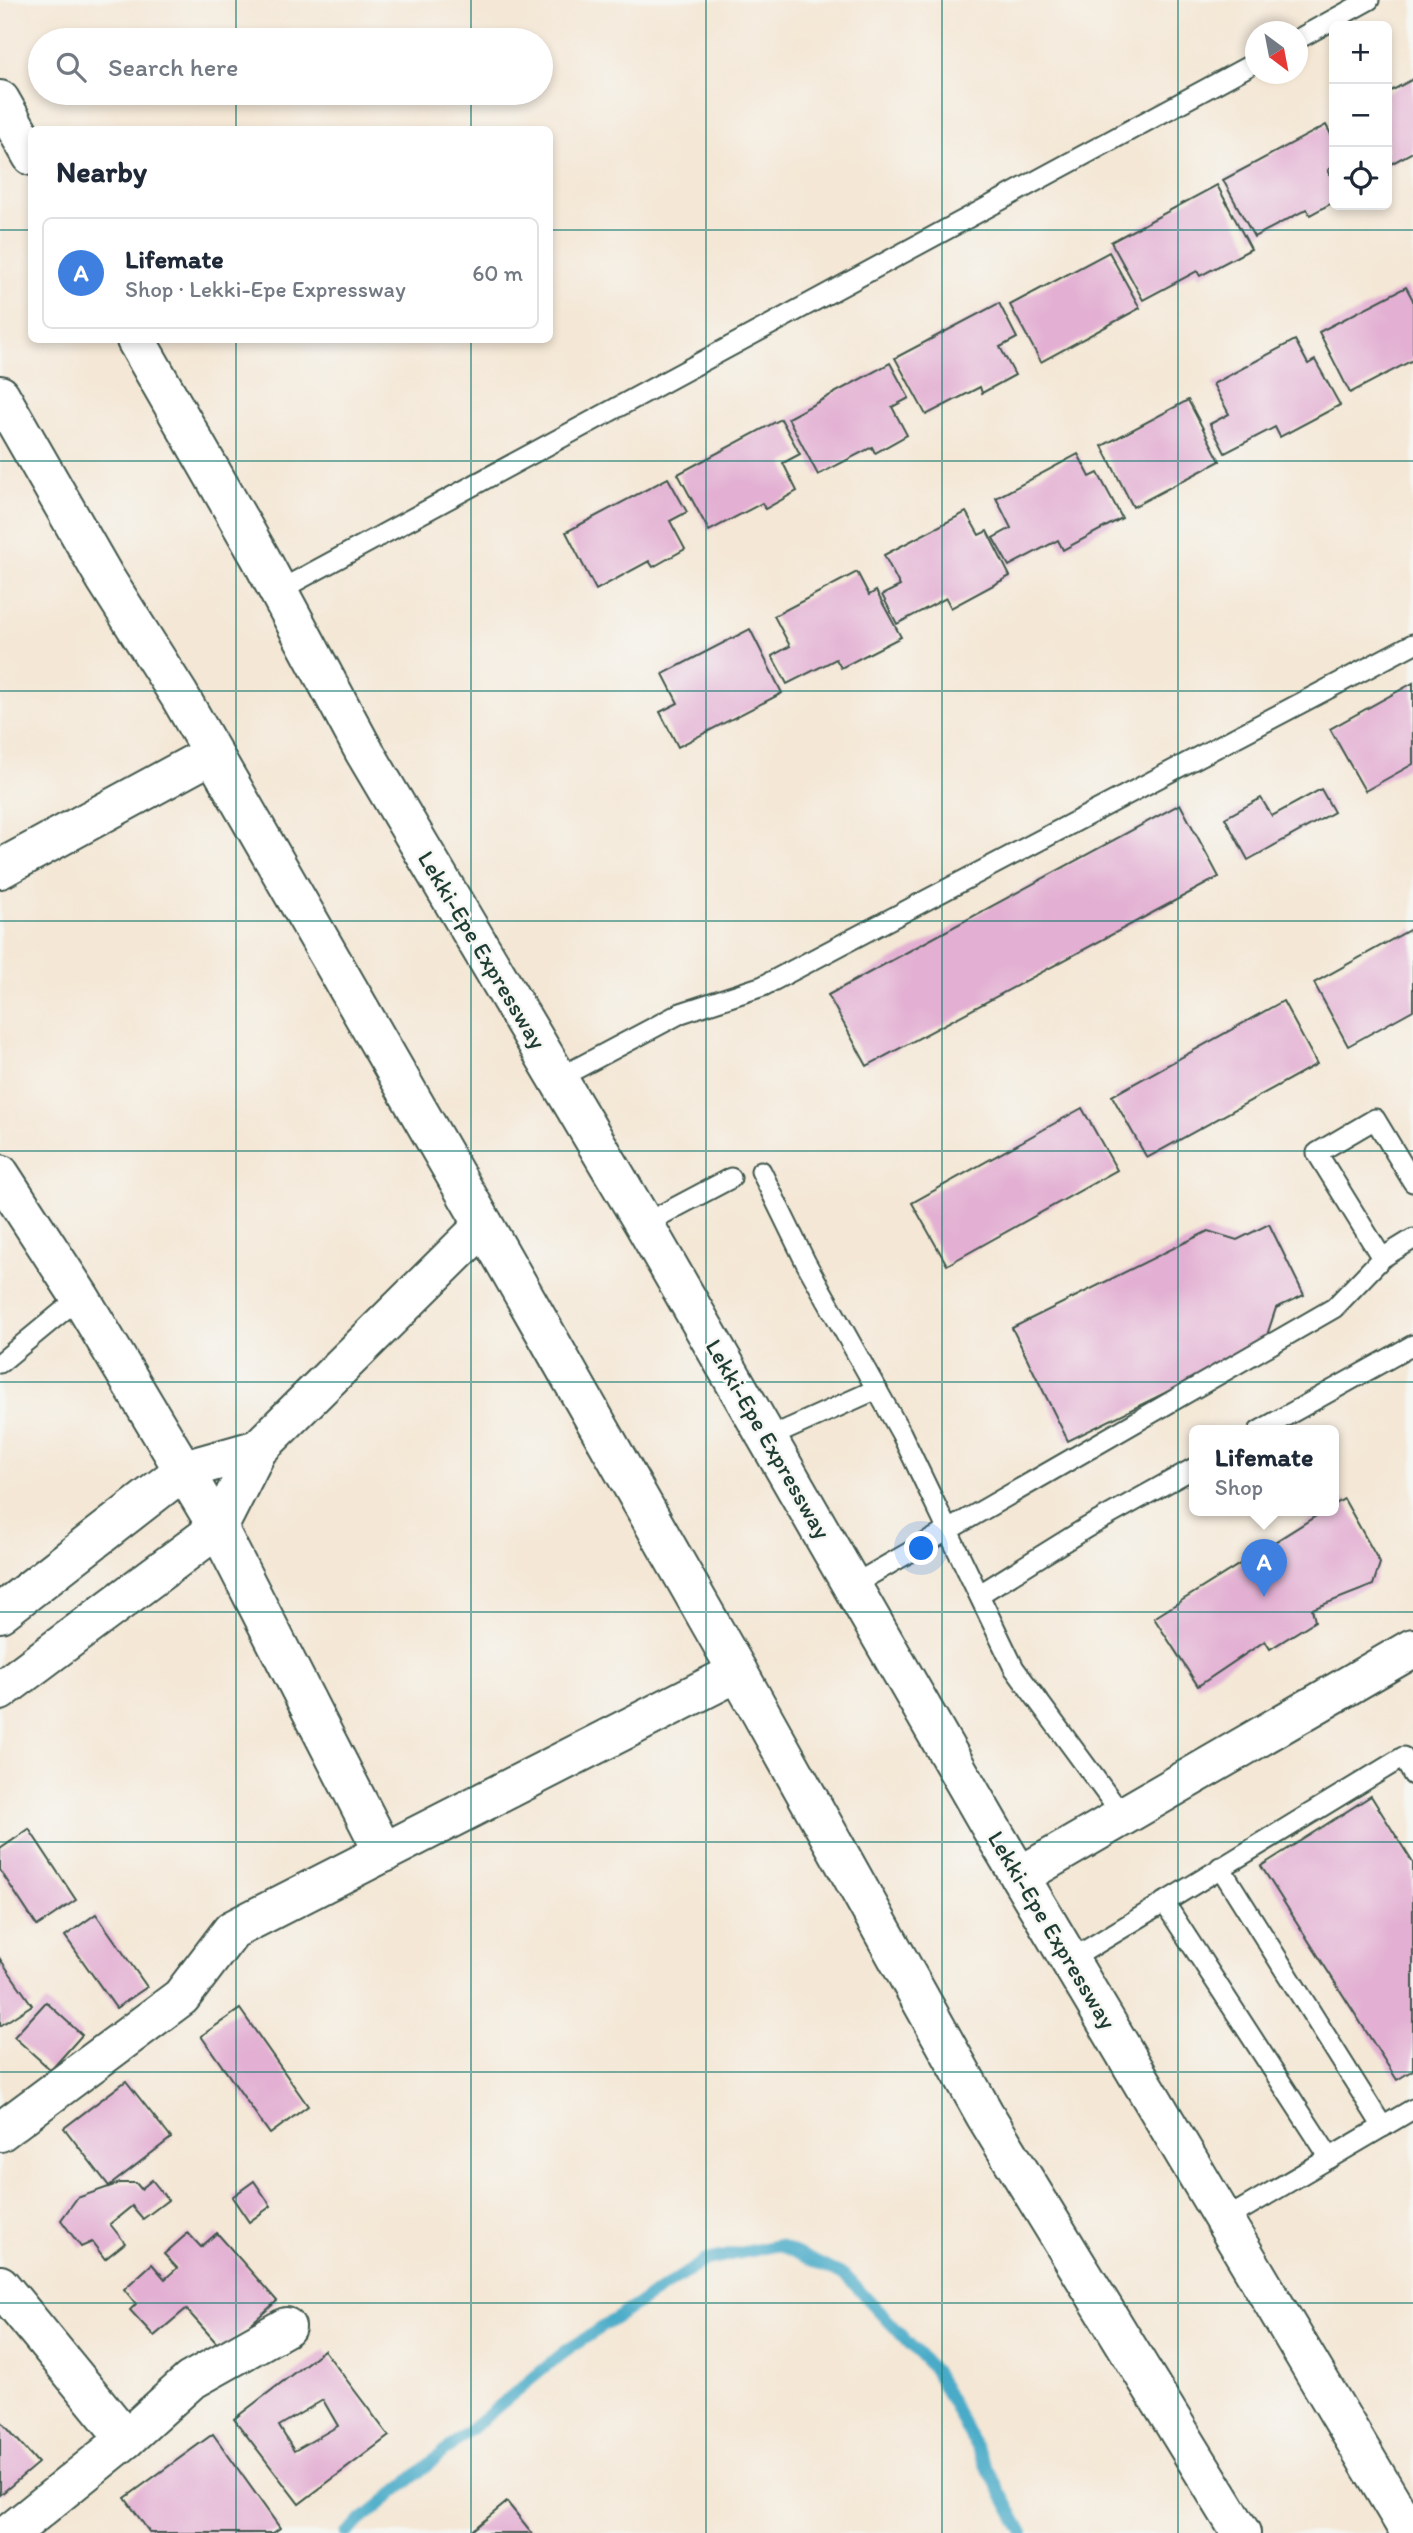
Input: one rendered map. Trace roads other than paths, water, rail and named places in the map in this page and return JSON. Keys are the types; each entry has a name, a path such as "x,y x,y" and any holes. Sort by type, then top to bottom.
{"main road":[{"path":"0,100 28,149"},
{"name":"Lekki-Epe Expressway","path":"138,343 364,751 644,1224 1020,1875 1410,2533"},
{"path":"0,395 105,578 212,754 484,1225 738,1671 985,2115 1241,2533"},
{"path":"0,869 212,754"},
{"path":"0,1174 80,1297 218,1528 384,1853"},
{"path":"0,1690 218,1528 258,1449 484,1225"},
{"path":"0,1614 184,1470 258,1449"},
{"path":"1020,1875 1413,1648"},
{"path":"0,2133 181,1997 232,1930 738,1671"},
{"path":"0,2285 125,2439"},
{"path":"10,2533 125,2439 190,2381 286,2327"}],"lane":[{"path":"1308,33 1370,0"},
{"path":"278,592 1245,67"},
{"path":"558,1079 681,1013 763,986 1413,644"},
{"path":"1382,1258 1317,1153 1375,1119 1413,1182"},
{"path":"761,1171 806,1263 877,1390 980,1594 1014,1668 1122,1815"},
{"path":"644,1224 731,1178"},
{"path":"851,1586 1334,1308 1382,1258 1413,1239"},
{"path":"0,1363 80,1297"},
{"path":"1270,1425 1413,1345"},
{"path":"768,1438 877,1390"},
{"path":"980,1594 1086,1528 1189,1471"},
{"path":"1070,1960 1403,1757 1413,1775"},
{"path":"1220,1867 1383,2127"},
{"path":"1164,1902 1331,2158"},
{"path":"1224,2220 1413,2109"}],"waterway":[{"path":"346,2533 564,2352 706,2260 779,2245 846,2276 934,2370 1023,2533"}],"place":[{"name":"Lifemate","path":"1264,1597"}]}
